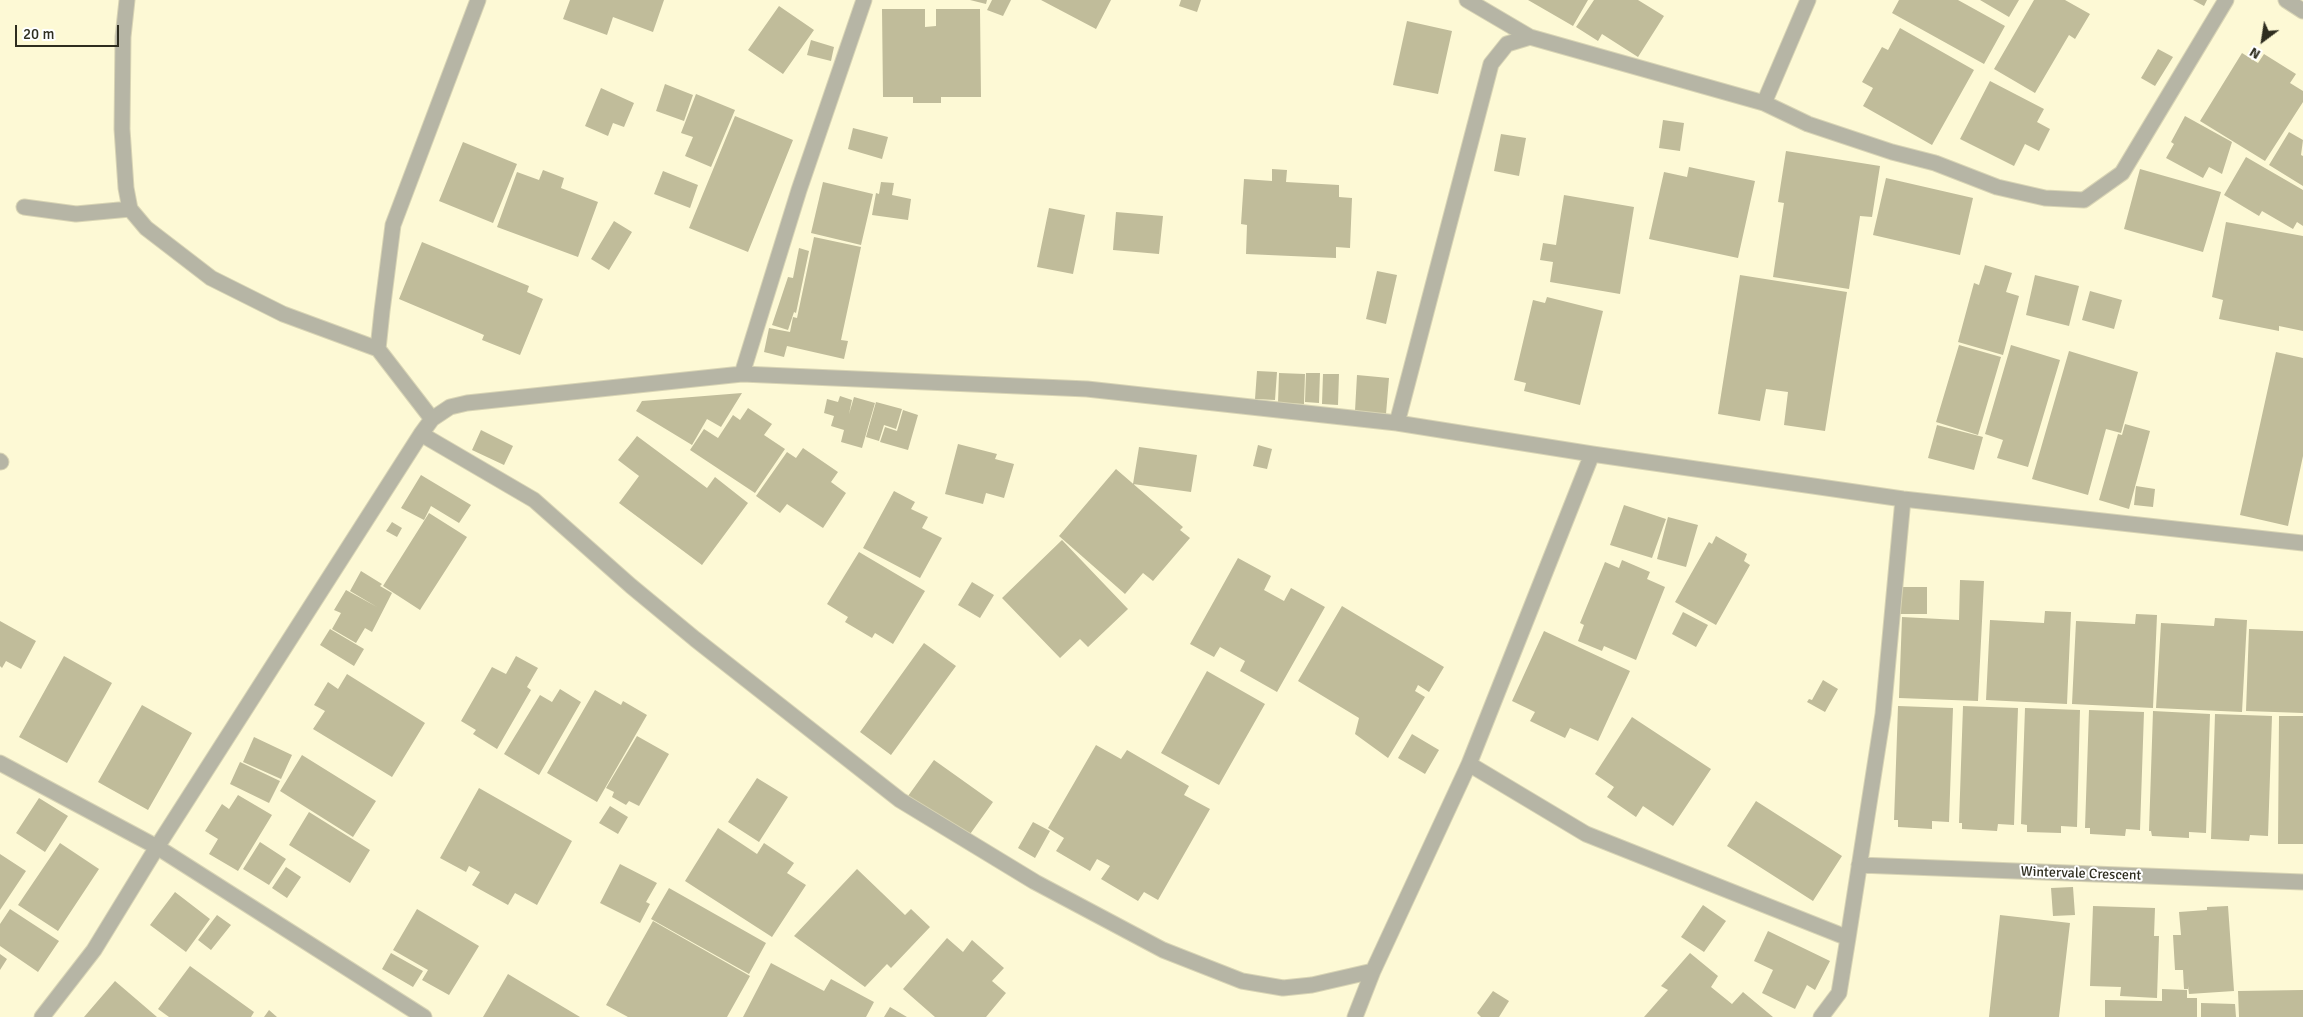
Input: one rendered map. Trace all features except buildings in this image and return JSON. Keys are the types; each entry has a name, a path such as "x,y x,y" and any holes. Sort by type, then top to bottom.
{"street":[{"path":"128,0 124,38 122,128 126,188 130,209 146,228 211,278 283,314 378,349 432,419"},
{"path":"378,349 393,225 478,0"},
{"path":"742,374 799,190 864,0"},
{"path":"1467,0 1530,37 1764,103 1808,124 1935,164 1997,187 2045,198 2084,200 2122,174 2226,0"},
{"path":"1764,103 1808,0"},
{"path":"2286,0 2303,11"},
{"path":"1397,423 1491,64 1507,44 1530,37"},
{"path":"24,207 76,214 130,209"},
{"path":"42,1017 94,950 157,847 421,434 432,419 450,407 467,403 742,374 1087,389 1397,423 1592,454 1903,499 2303,543"},
{"path":"421,434 534,500 631,586 695,639 900,800 1035,882 1163,950 1242,981 1283,988 1312,985 1373,971"},
{"path":"1355,1017 1373,971 1468,764 1592,454"},
{"path":"1821,1017 1839,993 1848,938 1883,714 1903,499"},
{"path":"0,763 157,847 424,1017"},
{"path":"1468,764 1586,834 1848,938"},
{"name":"Wintervale Crescent","path":"1859,865 2303,882"}]}
